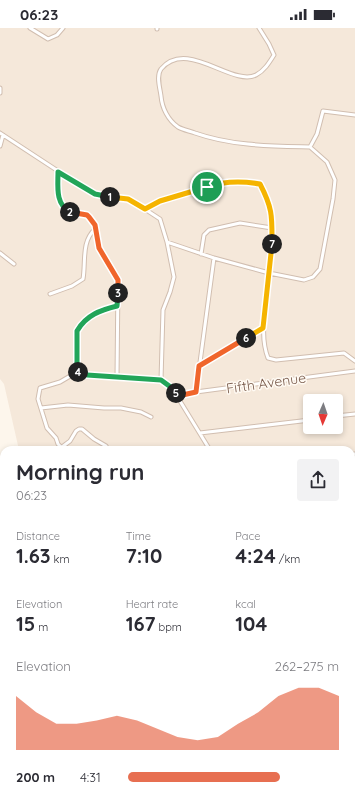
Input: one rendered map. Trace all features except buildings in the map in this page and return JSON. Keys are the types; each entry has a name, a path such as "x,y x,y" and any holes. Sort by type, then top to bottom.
{"street":[{"path":"30,28 48,39 57,35 63,28"},
{"path":"167,242 214,258 269,273 304,280 313,277 320,269 335,180 327,162 310,147 240,143 220,140 179,128 170,119 161,102 158,75 162,69 172,61 186,58 246,77 255,76 266,67 274,55 259,28"},
{"path":"0,88 0,93"},
{"path":"310,147 317,134 323,111 355,116"},
{"path":"0,146 2,134 58,172 95,194 128,199 160,219 167,242 174,277 163,310 161,380"},
{"path":"58,172 60,202 68,211 89,217 95,225 99,248 118,280 117,377"},
{"path":"145,209 160,201 227,182 249,182 260,184 268,200 272,214 272,249 263,328 268,358 276,360 344,353 355,361"},
{"path":"201,254 204,235 209,230 240,223 272,228"},
{"path":"50,294 72,286 83,279 84,255 87,240 90,233 95,229"},
{"path":"0,252 14,264"},
{"path":"196,392 214,258"},
{"path":"77,372 77,331 81,325 97,312 117,306"},
{"path":"199,366 263,328"},
{"name":"Fifth Avenue","path":"178,396 196,392 355,371"},
{"path":"60,446 56,438 47,428 38,399 40,388 60,382 77,372 87,375 161,380 172,388 178,396 208,446"},
{"path":"41,408 68,404 104,408 121,408 141,412 151,417"},
{"path":"343,415 355,414"},
{"path":"200,433 303,421"},
{"path":"66,446 76,430 79,429 106,446"}],"shaded area":[{"path":"0,28 355,28 355,446 18,446 4,384 0,379"}],"route":[{"path":"58,172 95,194 100,196 128,199 145,209 160,201 207,187 227,182 249,182 260,184 268,200 272,214 272,249 263,328 199,366 196,392 178,396 172,388 161,380 87,375 77,372 77,331 81,325 97,312 117,306 118,280 99,248 95,225 92,219 87,215 68,211 60,202 58,172"}]}
